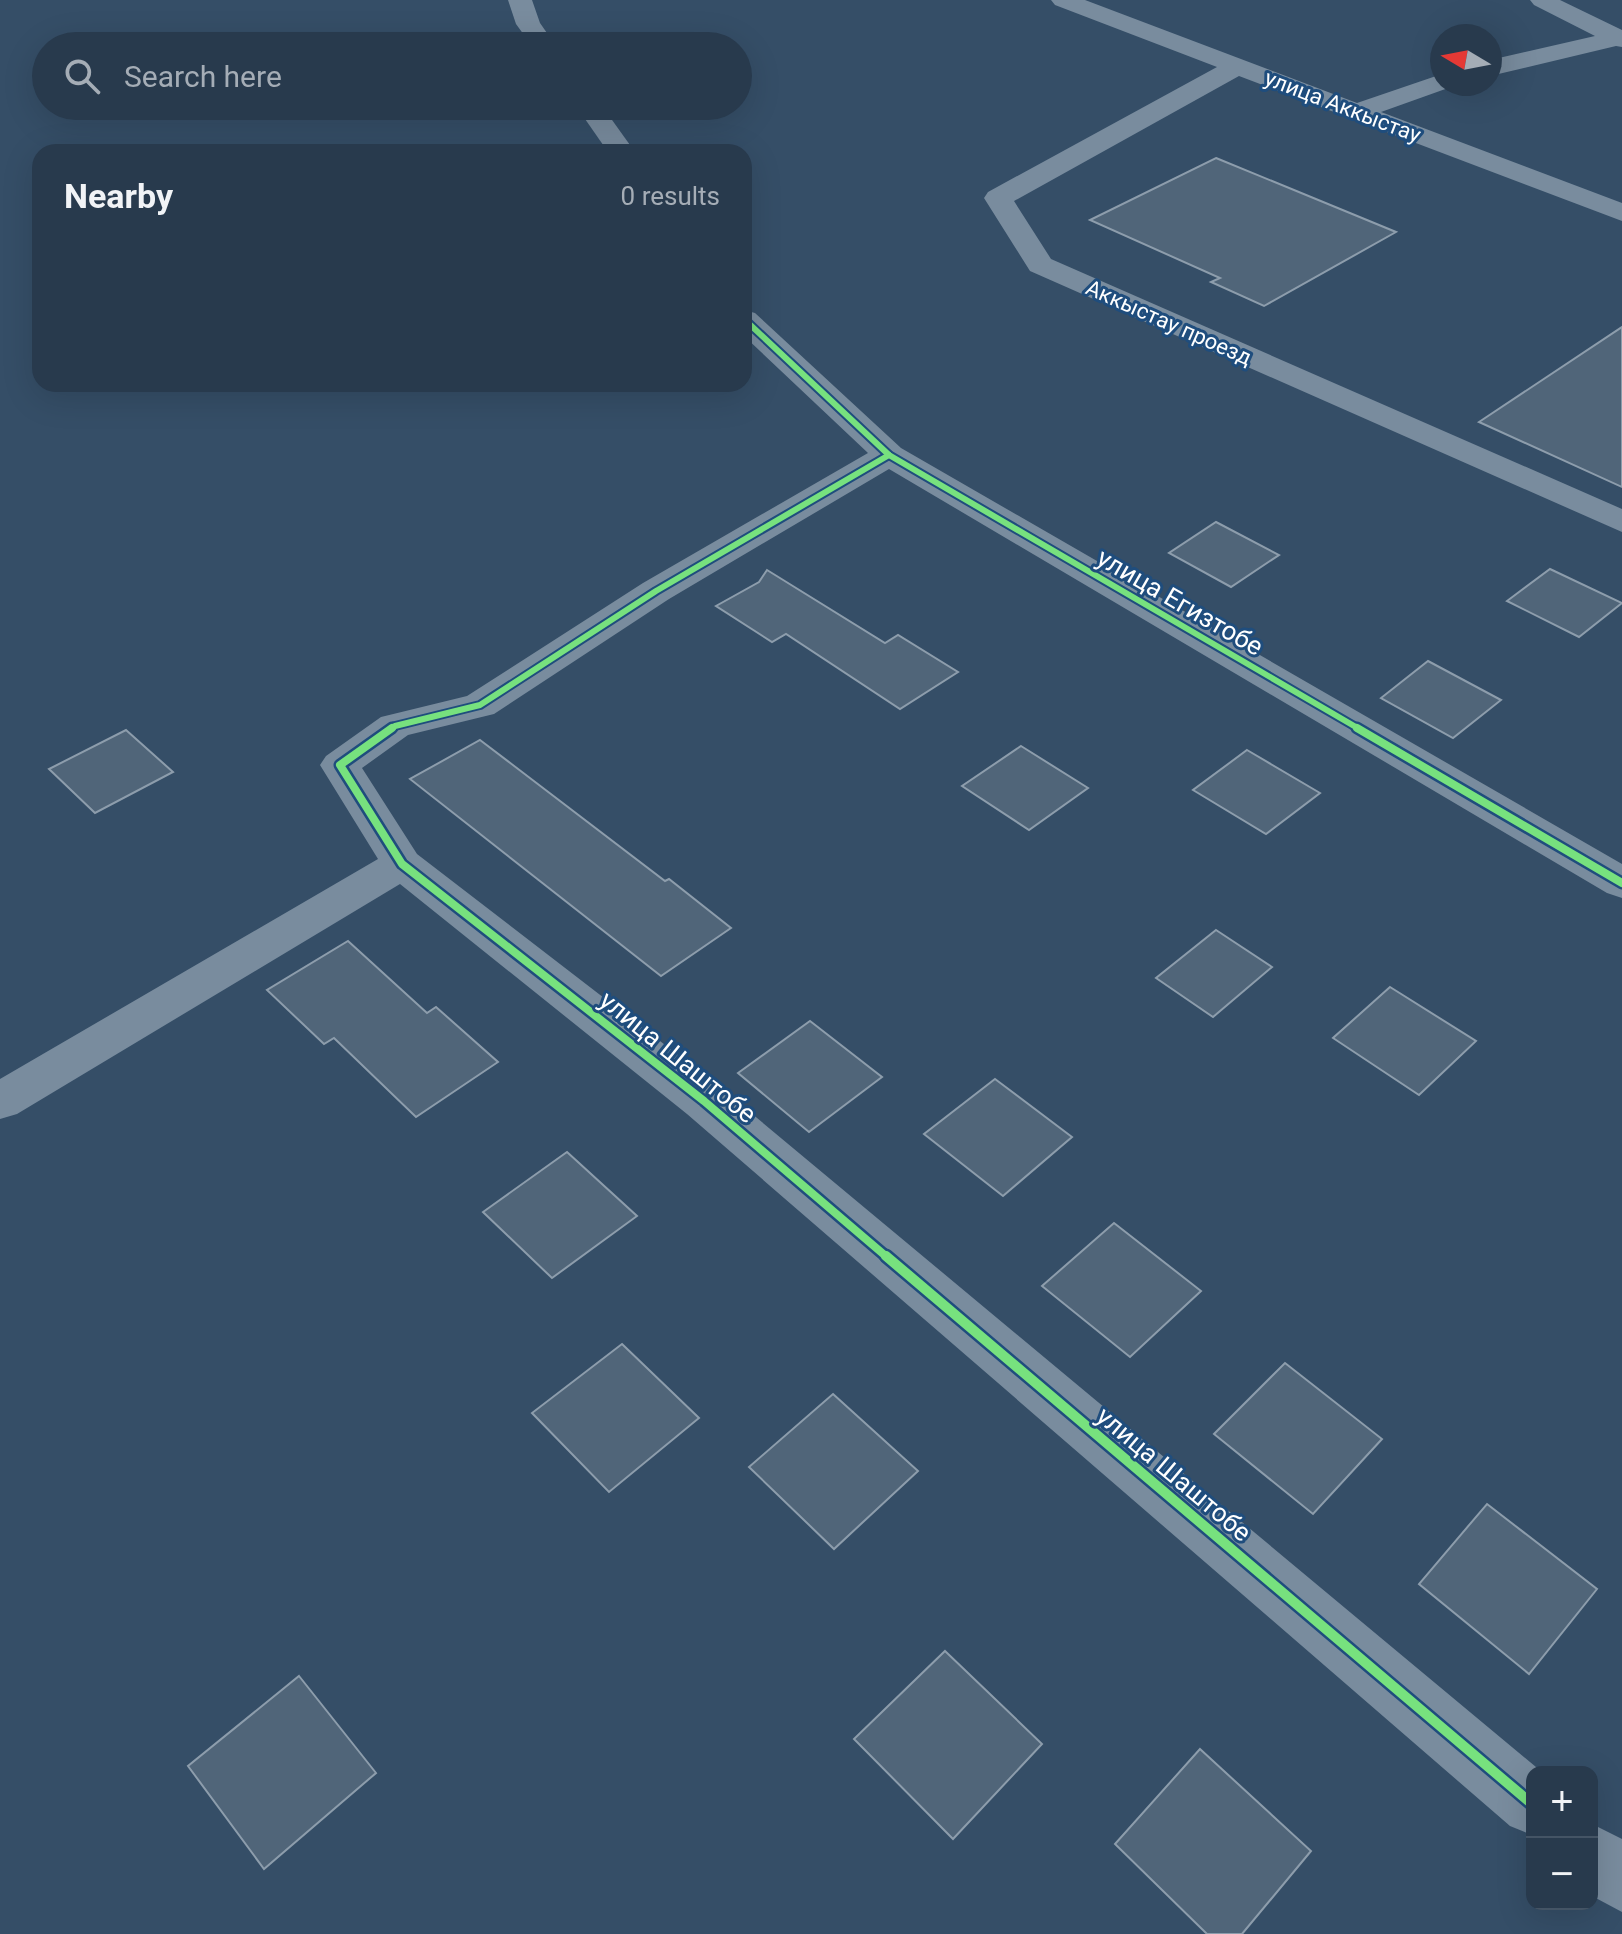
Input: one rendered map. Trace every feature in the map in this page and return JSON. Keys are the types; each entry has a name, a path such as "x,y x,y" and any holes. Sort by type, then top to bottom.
{"street":[{"path":"520,0 534,32"},
{"name":"улица Аккыстау","path":"1063,0 1622,213"},
{"path":"1542,0 1620,38"},
{"path":"1502,65 1620,38"},
{"name":"Аккыстау проезд","path":"1238,66 998,198 1040,265 1622,522"},
{"path":"1356,112 1430,86"},
{"path":"599,120 616,144"},
{"name":"улица Егизтобе","path":"752,327 889,455 1622,883"},
{"name":"улица Шаштобе","path":"889,455 656,591 480,705 395,726 340,765 402,864 704,1101 1526,1799"},
{"path":"0,1101 402,864"},
{"path":"1598,1860 1622,1880"}],"building":[{"path":"1216,158 1396,232 1264,306 1211,282 1220,278 1090,220"},
{"path":"1622,327 1622,487 1479,422"},
{"path":"1216,522 1279,555 1231,587 1169,553"},
{"path":"1550,569 1622,603 1579,637 1507,601"},
{"path":"767,570 885,643 898,635 958,672 900,709 786,634 772,642 716,606 759,582"},
{"path":"1428,661 1501,700 1453,738 1381,698"},
{"path":"126,730 173,772 95,813 49,769"},
{"path":"480,740 731,928 661,976 410,779"},
{"path":"1021,746 1088,788 1029,830 962,786"},
{"path":"1247,750 1320,793 1266,834 1193,790"},
{"path":"1216,930 1272,967 1213,1017 1156,978"},
{"path":"348,941 427,1013 436,1007 498,1062 416,1117 334,1038 324,1044 267,990"},
{"path":"1390,987 1476,1041 1419,1095 1333,1038"},
{"path":"810,1021 882,1077 809,1132 738,1073"},
{"path":"995,1079 1072,1137 1003,1196 924,1134"},
{"path":"567,1152 637,1216 552,1278 483,1212"},
{"path":"1114,1223 1201,1291 1130,1357 1042,1286"},
{"path":"622,1344 699,1418 609,1492 532,1413"},
{"path":"1285,1363 1382,1439 1313,1514 1214,1434"},
{"path":"833,1394 918,1471 834,1549 749,1467"},
{"path":"1487,1504 1597,1589 1529,1674 1419,1584"},
{"path":"945,1651 1042,1744 953,1839 854,1739"},
{"path":"299,1676 376,1773 264,1869 188,1766"},
{"path":"1200,1749 1311,1851 1242,1934 1207,1934 1115,1844"}],"cycle path":[{"path":"752,327 889,455 1622,883"},
{"path":"889,455 656,591 480,705 395,726 340,765 402,864 704,1101 1526,1799"}]}
